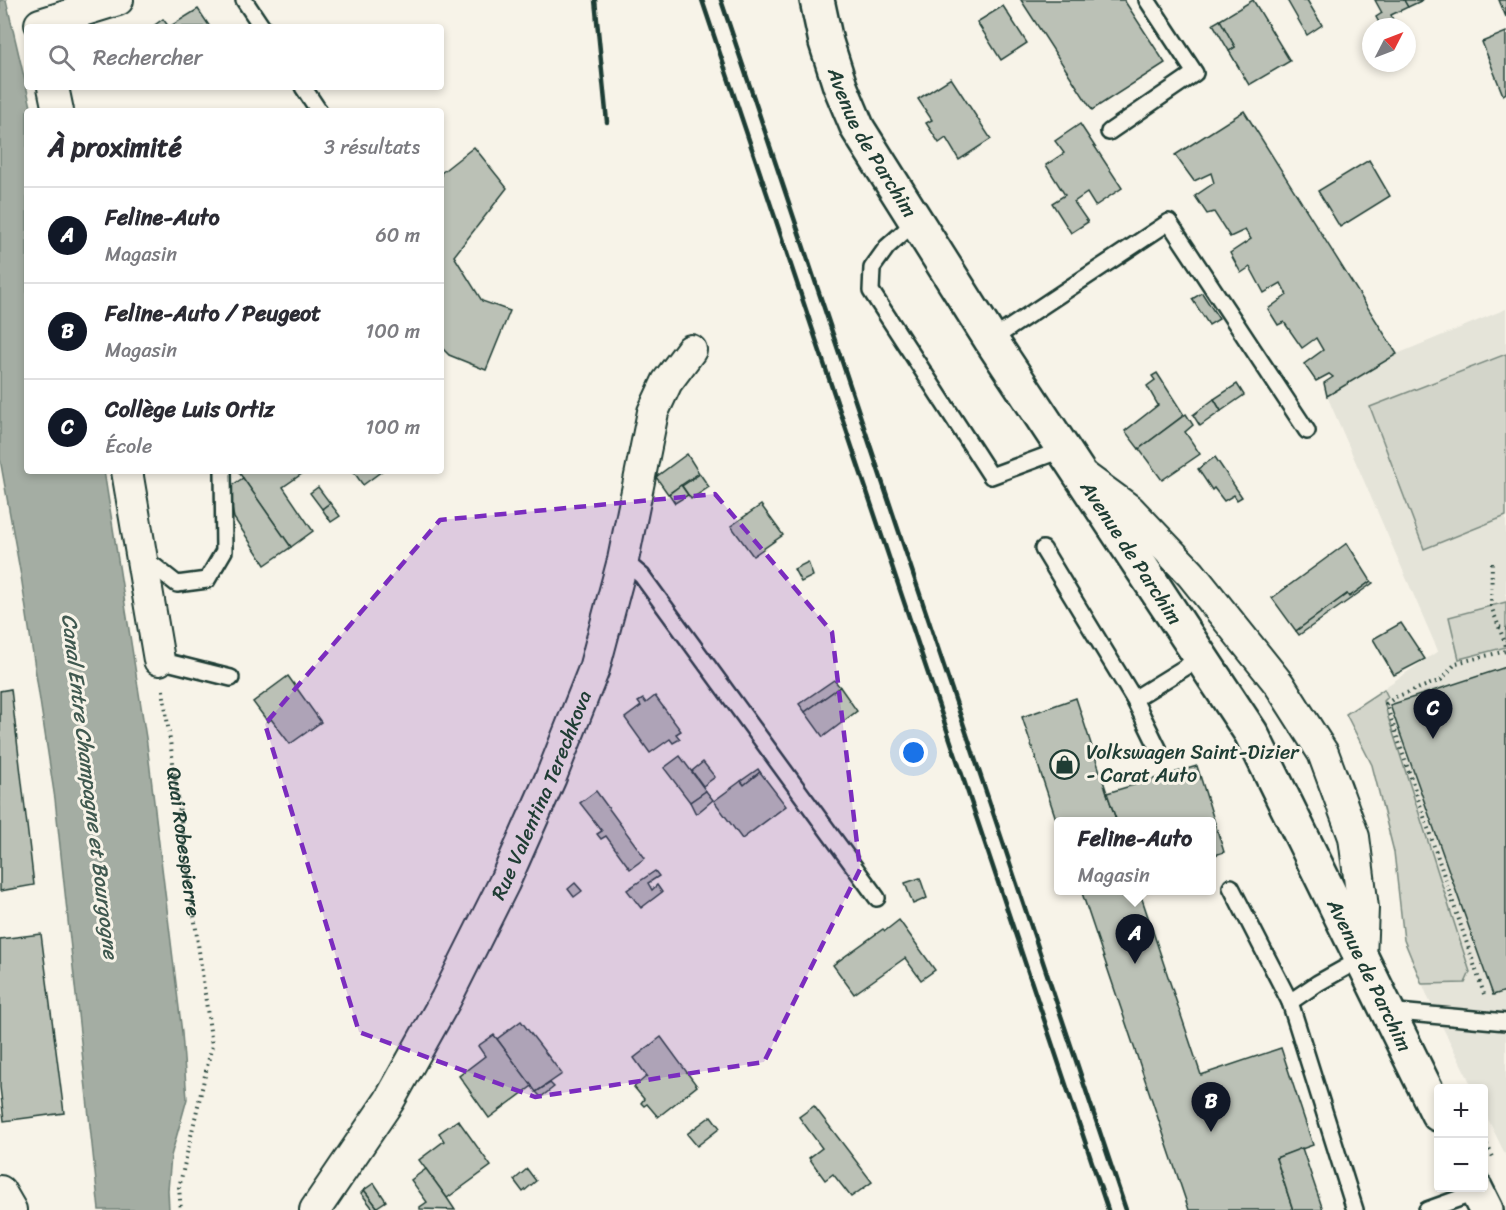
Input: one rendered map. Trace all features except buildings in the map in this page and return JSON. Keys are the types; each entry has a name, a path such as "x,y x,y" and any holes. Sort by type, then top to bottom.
{"street":[{"path":"38,17 118,0"},
{"name":"Avenue de Parchim","path":"818,0 829,53 858,129 991,340 1251,733 1434,1106"},
{"path":"54,90 57,108"},
{"name":"Rue Valentina Terechkova","path":"315,1210 389,1101 446,999 504,883 551,777 594,669 623,560 653,412 667,382 690,350"},
{"path":"1072,462 1130,510 1191,574 1279,684 1323,753 1353,837 1363,908 1362,960"},
{"path":"128,474 159,660"},
{"path":"0,1191 11,1210"}],"lane":[{"path":"244,0 260,24"},
{"path":"1109,132 1196,73 1147,0"},
{"path":"305,90 317,108"},
{"path":"916,221 887,247 872,268 871,291 991,476 1072,462"},
{"path":"991,340 1169,222 1307,430"},
{"path":"143,558 177,584 207,580 224,551 223,474"},
{"path":"1043,549 1134,699 1159,750"},
{"path":"623,560 642,576 877,898"},
{"path":"1134,699 1202,657"},
{"path":"159,660 231,678"},
{"path":"1231,887 1290,1002 1355,1210"},
{"path":"1290,1002 1318,983 1362,960"},
{"path":"1387,1011 1506,1022"},
{"path":"1427,1210 1480,1196"}],"path":[{"path":"1492,563 1491,606 1506,646"},
{"path":"1498,627 1506,629"},
{"path":"1490,1000 1482,993 1386,704 1396,697 1441,680 1456,663 1506,651"},
{"name":"Quai Robespierre","path":"159,660 212,1045 179,1188 181,1210"}],"highlighted area":[{"path":"715,494 832,632 860,869 764,1062 535,1097 359,1032 265,724 440,520"}],"shaded area":[{"path":"1506,309 1506,1156 1488,1119 1488,1084 1471,1084 1430,1002 1404,940 1394,852 1372,765 1346,714 1438,651 1327,396 1397,354"},
{"path":"1506,354 1506,516 1424,549 1370,407"},
{"path":"1506,602 1506,647 1459,659 1449,617"},
{"path":"1384,689 1388,697 1384,701 1388,717 1470,972 1465,983 1422,984 1404,940 1394,852 1372,765 1346,714"}],"water":[{"name":"Canal Entre Champagne et Bourgogne","path":"0,0 6,0 24,77 24,90 27,90 31,108 24,108 24,474 104,474 147,744 182,1033 187,1099 171,1156 169,1210 99,1210 55,799 21,576 0,459"}],"railway":[{"path":"595,0 607,122"},
{"path":"702,0 1108,1210"},
{"path":"721,0 1126,1210"}],"place":[{"name":"Collège Luis Ortiz","path":"1433,739"},
{"name":"Volkswagen Saint-Dizier - Carat Auto","path":"1065,764"},
{"name":"Feline-Auto","path":"1135,964"},
{"name":"Feline-Auto / Peugeot","path":"1211,1132"}]}
